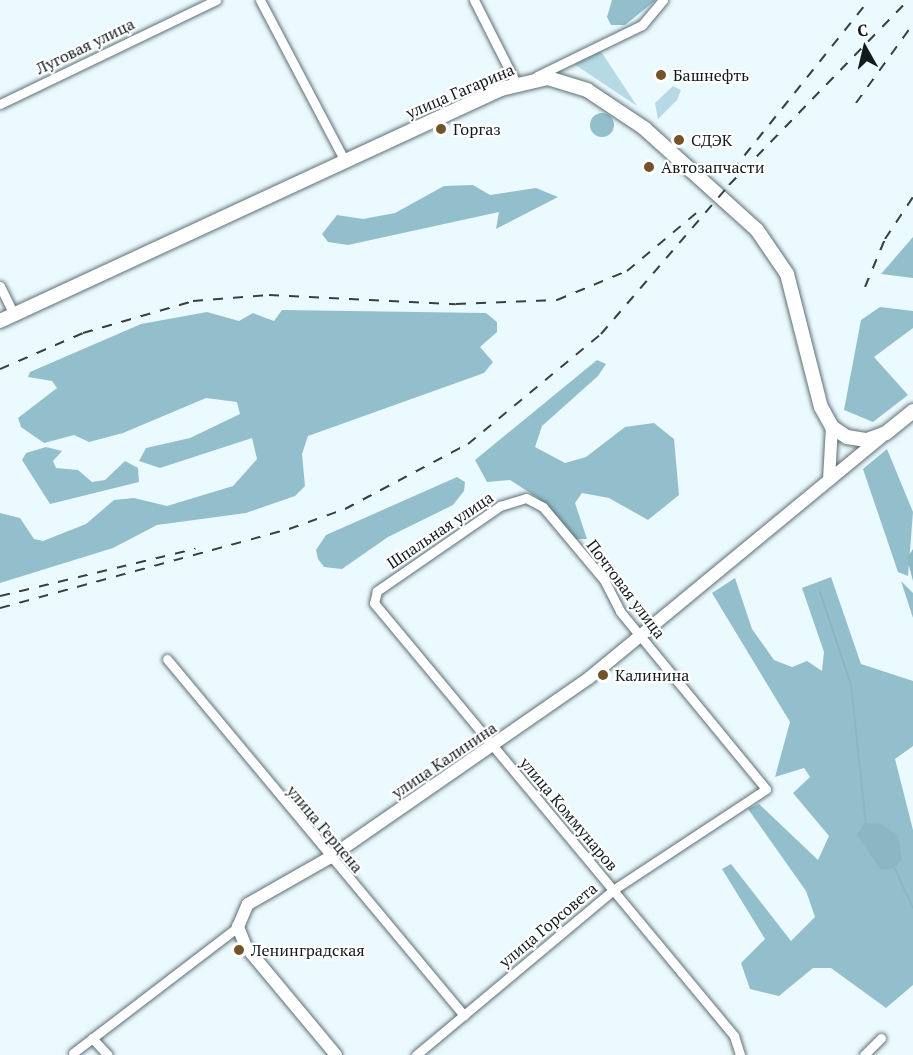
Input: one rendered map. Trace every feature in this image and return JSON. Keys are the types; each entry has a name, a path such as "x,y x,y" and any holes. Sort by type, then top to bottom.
{"main road":[{"name":"улица Гагарина","path":"0,321 516,83 532,79 587,90 644,128 758,230 787,274 821,406 832,427"},
{"path":"832,427 857,440 886,433 913,411"}],"street":[{"name":"Луговая улица","path":"0,104 216,0"},
{"path":"260,0 345,161"},
{"path":"474,0 516,83"},
{"path":"532,79 642,25 663,0"},
{"path":"0,286 14,315"},
{"path":"829,480 832,427"},
{"name":"улица Калинина","path":"73,1053 237,927 248,904 328,858 493,747 642,636 886,433"},
{"name":"Почтовая улица","path":"526,498 543,507 605,580 642,636 766,789"},
{"name":"Шпальная улица","path":"374,594 500,506 526,498"},
{"name":"улица Коммунаров","path":"374,594 374,603 734,1036 740,1055"},
{"name":"улица Герцена","path":"167,659 328,858 464,1015"},
{"name":"улица Горсовета","path":"416,1055 613,890 766,789"},
{"path":"237,927 246,947 336,1055"},
{"path":"93,1038 108,1055"},
{"path":"864,1055 881,1038"}],"shaded area":[{"path":"612,0 656,0 625,25 611,25 607,17"},
{"path":"596,50 602,53 637,106 574,64"},
{"path":"673,86 681,90 677,100 658,119 655,103"},
{"path":"602,113 611,116 614,125 611,134 602,137 593,134 590,125 593,116"},
{"path":"473,185 490,195 536,188 558,197 496,229 499,212 348,245 328,242 322,234 337,215 363,219 395,213 444,186"},
{"path":"913,237 913,278 881,274"},
{"path":"880,307 913,311 913,328 874,357 908,395 873,422 844,410 861,320"},
{"path":"282,310 486,313 497,322 497,332 480,347 493,362 484,373 308,436 302,454 305,486 295,496 246,513 157,525 113,548 0,583 0,513 20,518 34,539 43,541 86,524 114,500 134,498 167,506 233,486 257,459 252,438 160,468 139,461 146,448 190,438 240,414 237,402 206,398 123,433 89,442 74,435 44,443 21,427 18,418 57,388 52,381 28,377 30,372 141,324 207,312 239,321 253,313 274,321"},
{"path":"597,360 606,364 598,376 542,426 535,447 565,463 586,457 625,427 654,423 674,439 679,495 648,520 609,498 582,493 575,503 587,539 573,539 538,498 510,480 487,482 475,460"},
{"path":"46,447 62,451 53,461 56,468 78,470 92,482 105,480 125,461 138,468 139,482 50,504 22,460 26,453"},
{"path":"887,449 913,512 908,576 898,572 863,469"},
{"path":"457,477 465,482 464,491 453,505 388,537 342,569 324,567 318,559 316,550 326,535"},
{"path":"913,549 913,581 907,558"},
{"path":"831,577 861,664 913,681 913,746 895,759 913,830 913,985 886,1008 831,968 813,968 779,996 750,989 741,963 765,939 722,869 731,864 791,941 815,917 806,891 748,809 759,804 818,860 829,836 793,793 810,777 804,768 775,777 790,722 712,593 735,578 752,629 774,660 792,667 807,661 822,671 824,652 802,588"},
{"path":"901,581 913,593 913,618"},
{"path":"864,823 881,824 898,835 902,859 894,868 881,870 857,835"}],"waterway":[{"path":"820,592 851,685 866,825"},
{"path":"894,867 913,908"}],"railway":[{"path":"732,171 869,0"},
{"path":"0,608 289,529 345,509 468,444 601,334 729,185 908,0"},
{"path":"856,103 913,24"},
{"path":"865,287 885,239 913,197"},
{"path":"0,369 83,333 193,301 269,295 456,304 557,300 627,271 700,210"},
{"path":"0,596 195,549"}],"place":[{"name":"Башнефть","path":"661,75"},
{"name":"Горгаз","path":"441,129"},
{"name":"СДЭК","path":"679,140"},
{"name":"Автозапчасти","path":"649,167"},
{"name":"Калинина","path":"603,675"},
{"name":"Ленинградская","path":"239,950"}]}
